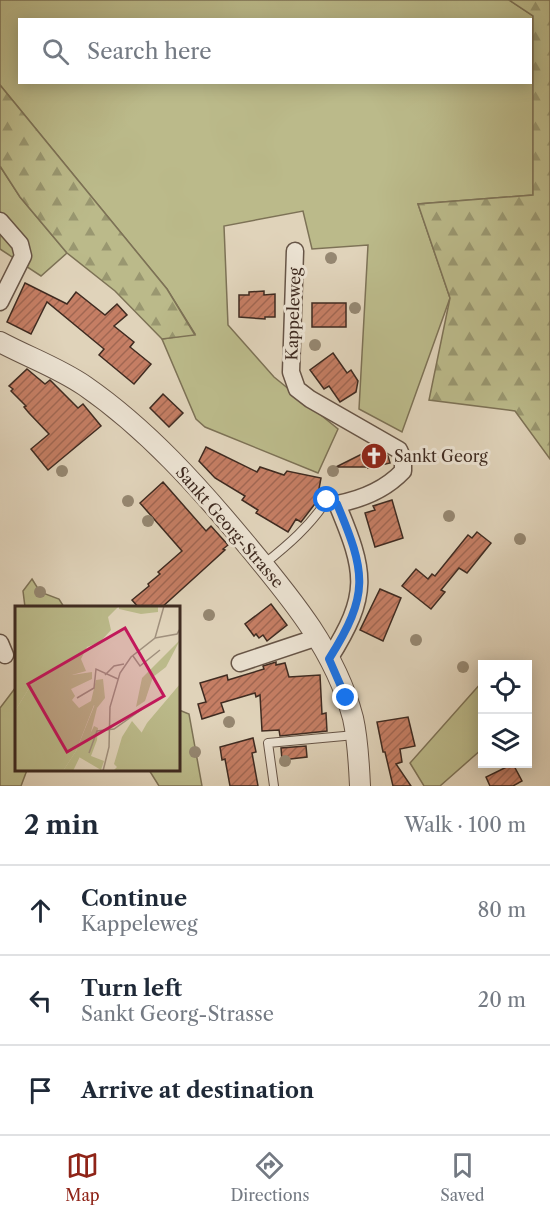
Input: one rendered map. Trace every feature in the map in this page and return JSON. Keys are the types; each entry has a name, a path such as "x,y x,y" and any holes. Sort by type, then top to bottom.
{"street":[{"path":"0,221 20,244 23,256 0,302"},
{"name":"Kappeleweg","path":"295,251 291,372 297,389 341,418 399,450 403,459 403,471 392,483 371,495 337,504"},
{"name":"Sankt Georg-Strasse","path":"0,342 82,384 128,420 172,461 214,506 294,601 318,637 347,701 356,735 360,786"},
{"path":"329,659 355,613 360,590 359,562 337,504"},
{"path":"240,663 318,637"}],"lane":[{"path":"264,565 313,522 327,500 337,504"},
{"path":"274,786 268,743 356,735"}],"green space":[{"path":"0,0 509,0 533,16 533,195 418,204 450,298 402,432 359,409 368,245 312,249 303,211 224,226 228,325 274,377 338,429 318,473 205,427 196,419 162,339 195,334 167,289 0,85"},
{"path":"509,0 550,0 550,459 515,411 429,400 450,298 418,204 533,195 533,16"},
{"path":"0,85 167,289 195,335 162,339 115,291 67,253 20,197 0,166"},
{"path":"0,166 20,197 67,253 41,276 0,249"},
{"path":"32,579 40,592 59,599 63,606 25,606 23,591"},
{"path":"478,686 478,753 440,786 424,786 410,763"},
{"path":"15,688 15,771 27,771 21,786 0,786 0,708"},
{"path":"180,710 189,714 202,786 159,786 150,771 180,771"}],"building":[{"path":"25,283 67,304 76,292 105,315 117,304 127,315 114,326 134,342 130,347 151,364 134,384 99,355 104,349 47,302 31,334 7,322"},
{"path":"264,291 264,295 275,294 275,317 265,317 265,319 239,317 239,295"},
{"path":"312,303 346,303 346,327 312,327"},
{"path":"333,353 347,373 351,370 358,381 356,392 340,402 329,386 324,389 310,370"},
{"path":"27,369 45,384 50,380 78,408 83,404 101,426 48,470 31,449 49,434 24,407 26,406 9,386"},
{"path":"163,394 183,413 169,427 150,408"},
{"path":"206,447 257,472 260,467 284,475 287,471 321,478 318,494 321,496 301,522 296,519 288,532 256,513 258,510 242,500 245,496 215,478 199,461"},
{"name":"Sankt Georg","path":"376,449 388,456 390,463 368,468 336,467 364,452"},
{"path":"163,482 206,531 211,526 228,545 163,606 137,606 132,600 149,586 148,584 160,574 158,572 182,551 140,503"},
{"path":"392,500 403,538 375,547 365,513 375,510 373,506"},
{"path":"477,532 491,543 467,573 459,568 441,590 445,592 431,609 402,586 416,569 428,579 432,574 435,576 468,535 472,538"},
{"path":"380,589 401,598 383,641 360,630"},
{"path":"271,604 287,625 267,641 263,635 259,638 256,634 254,636 245,624"},
{"path":"276,662 276,665 285,663 289,677 320,675 322,714 326,713 327,731 280,736 279,730 262,731 260,695 256,697 255,693 221,703 224,712 202,719 198,704 206,702 200,683 227,675 228,680 264,669 263,666"},
{"path":"408,717 415,746 400,749 402,762 396,764 411,786 393,786 377,722"},
{"path":"253,738 256,752 252,753 258,786 230,786 225,759 222,760 220,747"},
{"path":"306,746 307,757 282,760 281,748"},
{"path":"505,768 515,768 522,781 513,786 490,786 486,777"}],"place":[{"name":"Sankt Georg","path":"374,456"}],"route":[{"path":"327,500 337,504 359,562 360,590 355,613 344,637 329,659 346,698"}]}
